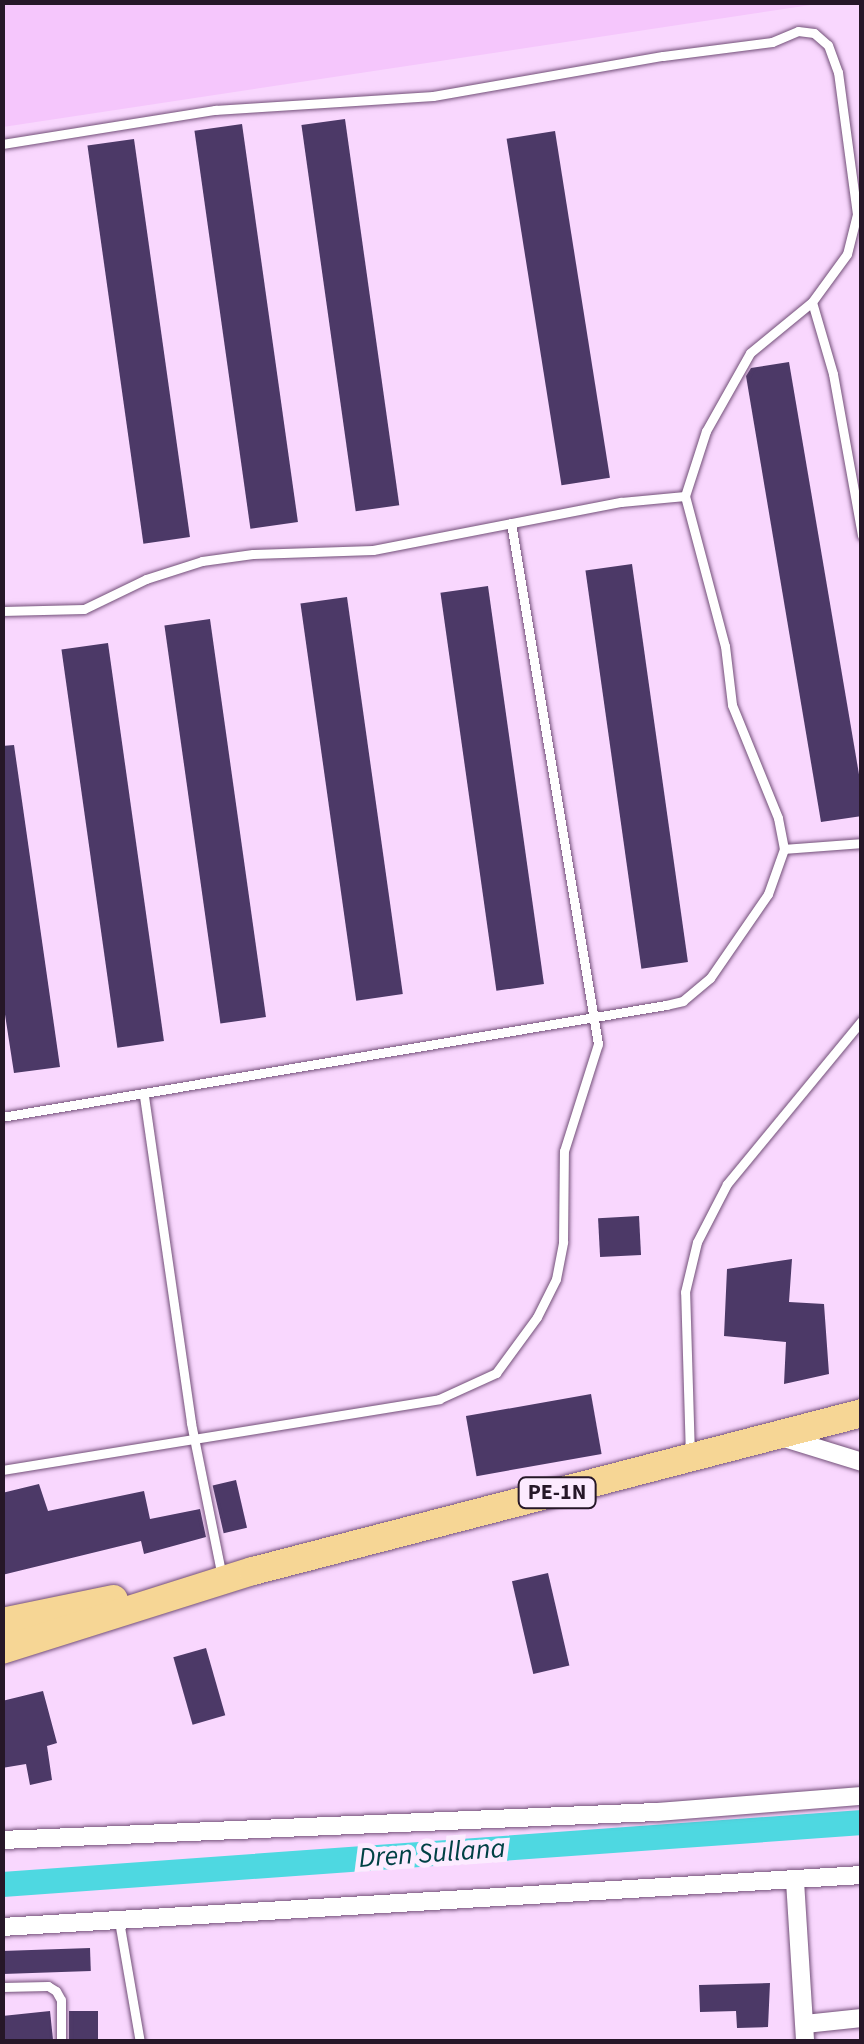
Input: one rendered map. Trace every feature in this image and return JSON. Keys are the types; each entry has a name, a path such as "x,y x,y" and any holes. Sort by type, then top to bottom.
{"main road":[{"name":"PE-1N","path":"2,1650 253,1571 862,1413"},
{"name":"PE-1N","path":"2,1622 253,1571"}],"street":[{"path":"773,1434 862,1462"},
{"path":"2,1840 657,1812 862,1796"},
{"path":"2,1927 862,1875"},
{"path":"795,1881 805,2033 862,2018"}],"lane":[{"path":"2,144 215,110 432,96 663,56 756,45 798,31 814,33 828,44 838,72 857,214 847,254 812,302 750,353 706,430 685,496 725,646 732,705 778,818 784,849 779,874 758,909 696,992 683,1001 144,1096 2,1117"},
{"path":"812,302 833,374 862,535"},
{"path":"2,611 84,609 146,580 202,562 254,554 374,550 621,502 685,496"},
{"path":"2,1470 438,1398 496,1373 536,1317 556,1279 563,1242 564,1150 598,1044 511,523"},
{"path":"784,849 862,843"},
{"path":"690,1456 686,1292 697,1242 728,1184 862,1020"},
{"path":"144,1096 195,1441 222,1577"},
{"path":"119,1919 140,2042"},
{"path":"2,1987 48,1986 56,1991 61,2000 61,2042"}],"shaded area":[{"path":"3,2 824,2 824,3 3,127"}],"building":[{"path":"345,119 399,505 356,511 301,125"},
{"path":"242,124 298,522 250,529 194,131"},
{"path":"555,131 610,478 562,485 507,139"},
{"path":"134,139 190,537 143,544 87,146"},
{"path":"789,362 862,792 862,816 821,822 746,376 751,368"},
{"path":"632,564 688,962 641,969 585,571"},
{"path":"488,586 544,984 496,991 440,593"},
{"path":"347,597 403,994 356,1001 300,604"},
{"path":"210,619 266,1017 220,1023 164,625"},
{"path":"108,643 164,1041 117,1048 61,650"},
{"path":"14,745 60,1067 14,1073 2,995 2,746"},
{"path":"639,1216 641,1255 600,1257 598,1218"},
{"path":"792,1259 789,1302 824,1304 829,1374 784,1384 786,1342 724,1336 727,1269"},
{"path":"591,1394 602,1454 477,1476 466,1416"},
{"path":"236,1480 247,1528 224,1533 213,1485"},
{"path":"39,1484 48,1511 144,1491 150,1519 200,1509 206,1537 144,1554 141,1541 2,1575 2,1493"},
{"path":"548,1573 569,1666 533,1674 512,1581"},
{"path":"206,1648 225,1715 193,1725 173,1657"},
{"path":"43,1691 57,1743 47,1746 52,1780 30,1785 26,1764 2,1768 2,1701"},
{"path":"90,1948 91,1971 3,1974 2,1951"},
{"path":"770,1983 768,2027 737,2028 736,2011 700,2012 699,1985"},
{"path":"50,2011 53,2042 5,2042 2,2016"},
{"path":"69,2011 98,2011 98,2042 69,2042"}],"waterway":[{"name":"Dren Sullana","path":"2,1884 862,1822"}]}
